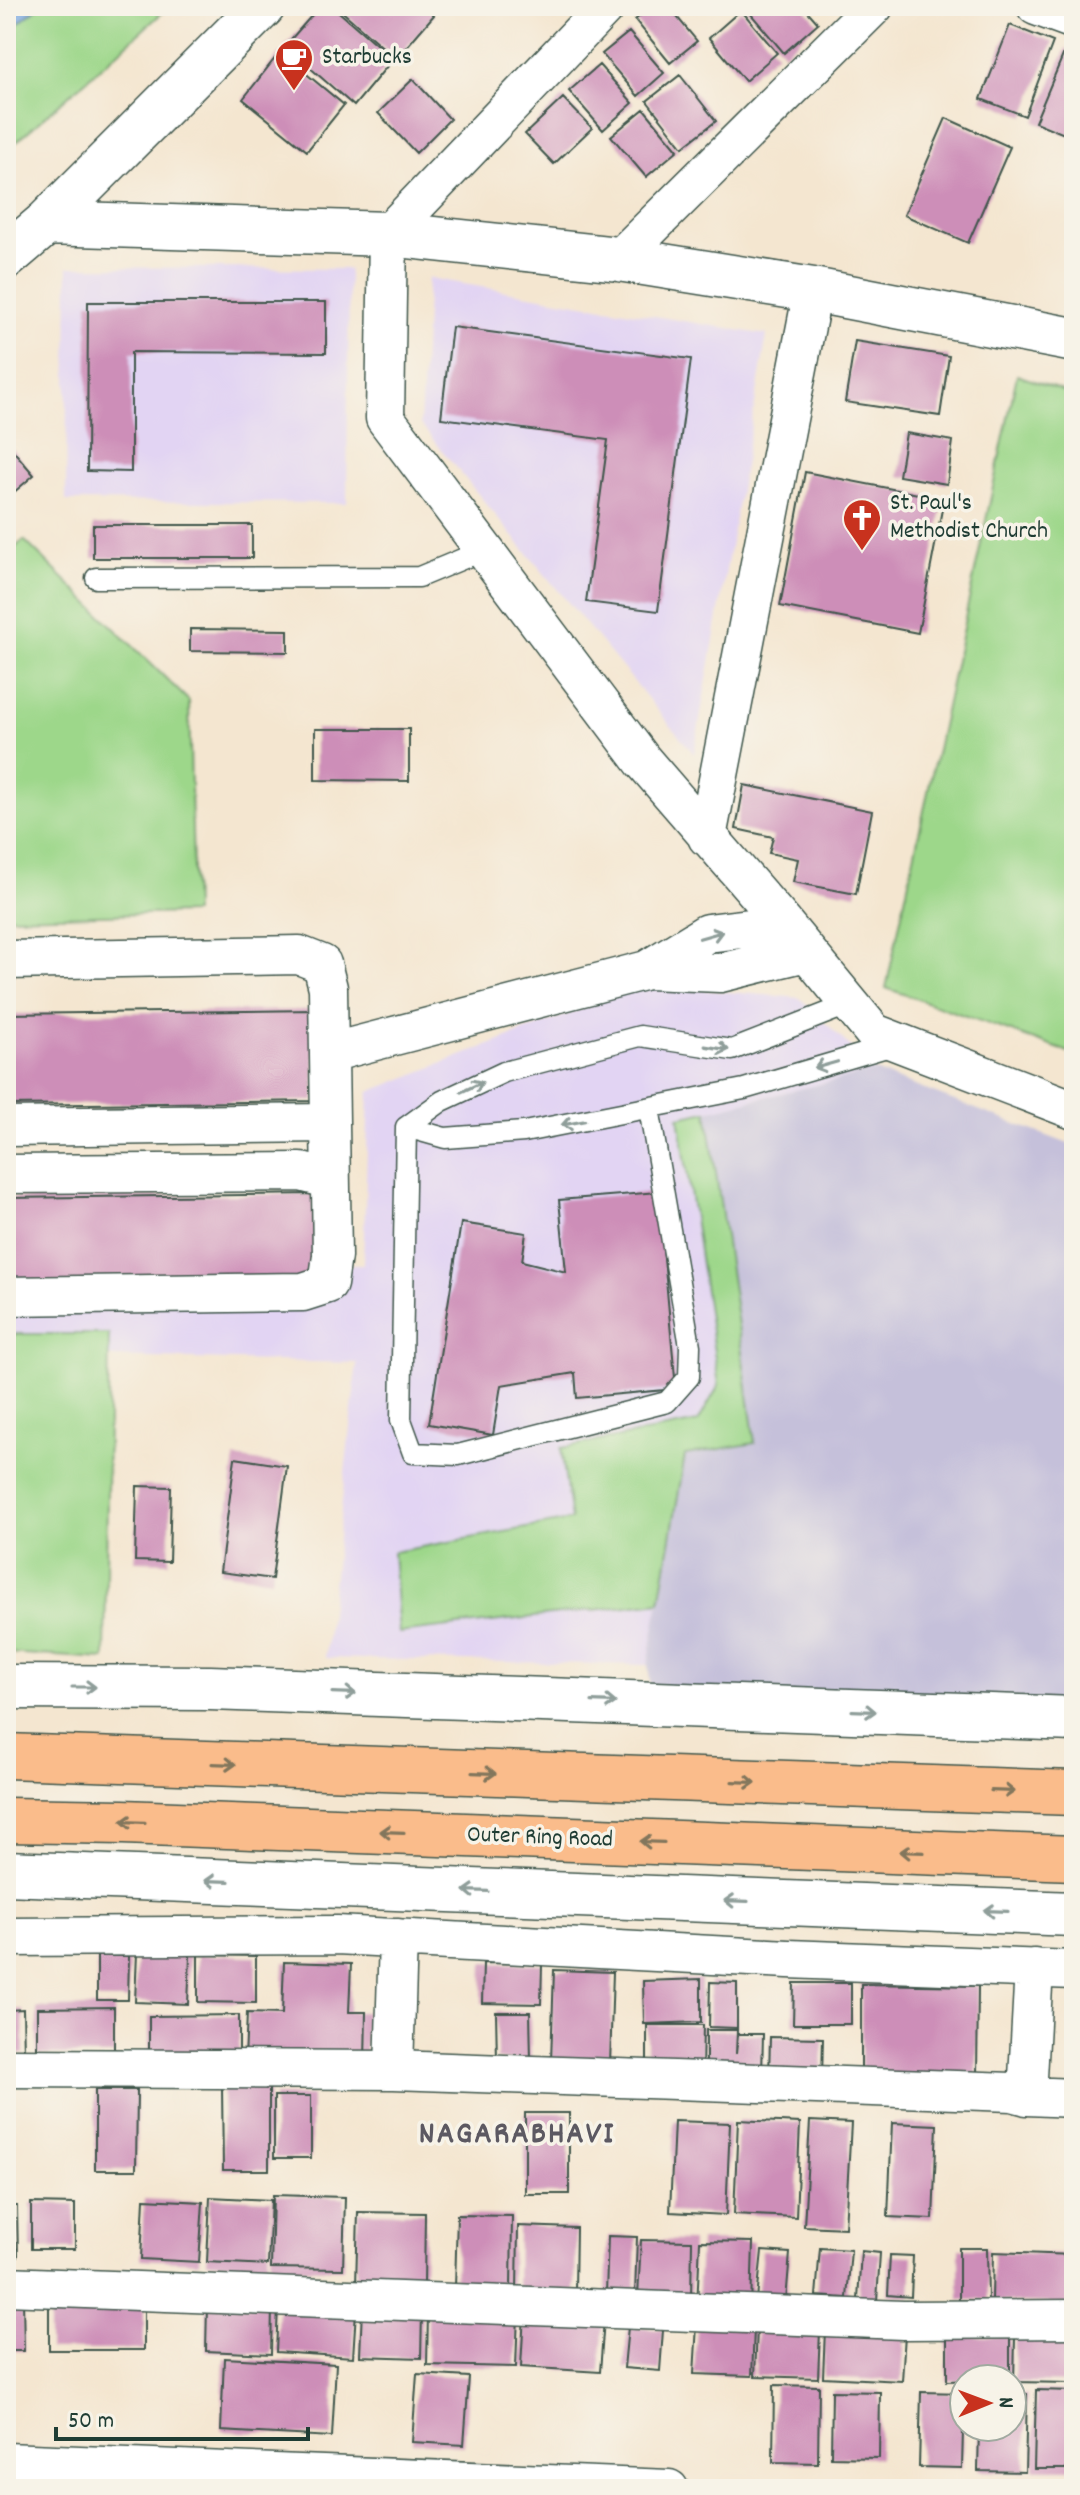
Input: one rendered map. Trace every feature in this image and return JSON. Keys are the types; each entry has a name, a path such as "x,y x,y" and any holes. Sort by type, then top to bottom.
{"highway":[{"path":"6,1756 1074,1793"},
{"name":"Outer Ring Road","path":"6,1820 1074,1858"}],"street":[{"path":"6,257 46,223 263,6"},
{"path":"606,6 388,234 385,418 643,761 874,1033 1074,1110"},
{"path":"619,259 874,6"},
{"path":"1036,6 1074,20"},
{"path":"46,223 388,234 619,259 813,290 1074,340"},
{"path":"707,837 813,290"},
{"path":"329,1053 647,970 720,973 795,938"},
{"path":"6,960 299,955 322,964 328,988 332,1256 328,1284 303,1292 6,1296"},
{"path":"6,1127 328,1123"},
{"path":"6,1174 301,1172 329,1179"},
{"path":"6,1687 210,1688 1074,1719"},
{"path":"6,1873 1074,1914"},
{"path":"6,1937 337,1935 788,1959 1074,1970"},
{"path":"394,2070 398,1938"},
{"path":"1027,2096 1034,1968"},
{"path":"6,2068 394,2070 1012,2092 1027,2096 1074,2098"},
{"path":"6,2286 903,2320 1074,2319"},
{"path":"6,2462 669,2489"}],"lane":[{"path":"96,578 419,577 484,550"},
{"path":"406,1127 442,1101 504,1072 640,1036 732,1050 850,1004"},
{"path":"406,1127 445,1138 524,1132 744,1089 901,1043"},
{"path":"406,1127 401,1420 413,1453 458,1455 667,1402 689,1377 690,1346 649,1108"}],"shaded area":[{"path":"68,267 349,269 347,503 66,501"},
{"path":"428,278 767,335 694,754 420,424"},
{"path":"643,985 800,998 875,1071 707,1111 755,1443 685,1455 648,1665 325,1658 357,1363 108,1357 108,1334 6,1334 6,1269 363,1265 369,1092"},
{"path":"875,1071 1074,1146 1074,1704 651,1693 648,1665 685,1454 755,1442 707,1111"}],"green space":[{"path":"40,6 170,6 6,151 6,33"},
{"path":"1017,375 1074,395 1074,1054 886,988"},
{"path":"24,540 189,701 194,913 6,917 6,555"},
{"path":"707,1111 755,1443 685,1455 660,1602 399,1633 393,1552 571,1520 561,1448 698,1422 719,1385 679,1117"},
{"path":"6,1334 109,1334 105,1659 6,1653"}],"water":[{"path":"6,6 40,6 6,33"}],"building":[{"path":"320,6 332,6 393,59 354,106 285,46"},
{"path":"336,6 424,6 434,15 396,59"},
{"path":"652,6 668,6 697,41 670,63 635,20"},
{"path":"744,6 803,6 818,23 784,53"},
{"path":"741,10 777,53 745,81 709,38"},
{"path":"1010,25 1053,42 1025,116 981,99"},
{"path":"629,32 664,73 638,96 602,54"},
{"path":"1066,48 1074,51 1074,138 1035,122"},
{"path":"280,52 344,105 307,151 243,99"},
{"path":"599,65 633,103 603,130 569,91"},
{"path":"680,75 716,121 683,147 647,101"},
{"path":"413,79 450,119 416,153 378,113"},
{"path":"563,98 592,128 554,164 525,134"},
{"path":"644,109 678,150 646,177 611,136"},
{"path":"946,118 1010,147 968,243 904,215"},
{"path":"88,302 326,302 326,353 131,352 131,472 87,471"},
{"path":"452,327 691,359 658,611 586,602 608,440 441,418"},
{"path":"855,341 949,356 940,416 845,402"},
{"path":"906,433 953,441 947,484 899,476"},
{"path":"6,442 34,475 6,499"},
{"name":"St. Paul's Methodist Church","path":"805,472 944,499 918,633 780,606"},
{"path":"93,525 252,525 252,558 93,558"},
{"path":"190,629 288,630 288,652 190,651"},
{"path":"315,729 409,729 409,781 315,780"},
{"path":"744,785 872,811 856,894 793,882 798,859 769,853 773,837 736,829"},
{"path":"314,1010 315,1101 6,1105 6,1014"},
{"path":"658,1192 676,1389 577,1398 575,1373 501,1385 493,1435 429,1424 461,1223 526,1233 522,1261 566,1272 559,1200"},
{"path":"314,1194 315,1285 6,1289 6,1198"},
{"path":"235,1458 287,1466 272,1579 220,1572"},
{"path":"137,1486 171,1487 169,1562 135,1561"},
{"path":"137,1953 190,1955 188,2004 135,2002"},
{"path":"198,1955 256,1956 256,2003 198,2002"},
{"path":"97,1956 129,1956 128,2000 97,2000"},
{"path":"284,1962 351,1964 349,2012 366,2012 365,2063 245,2060 247,2013 282,2014"},
{"path":"483,1963 542,1964 541,2004 482,2003"},
{"path":"554,1970 613,1972 610,2064 551,2062"},
{"path":"701,1979 701,2022 644,2024 643,1981"},
{"path":"710,1982 737,1983 737,2028 709,2027"},
{"path":"794,1983 851,1983 851,2024 793,2024"},
{"path":"6,1984 9,1984 9,2010 23,2009 24,2054 6,2054"},
{"path":"861,1984 978,1986 977,2077 861,2076"},
{"path":"114,2007 114,2055 37,2055 37,2008"},
{"path":"496,2012 530,2012 531,2060 497,2060"},
{"path":"239,2015 239,2063 149,2063 149,2016"},
{"path":"647,2025 703,2025 702,2073 647,2073"},
{"path":"706,2030 737,2030 736,2054 738,2034 763,2034 762,2075 706,2073"},
{"path":"770,2037 823,2038 822,2079 769,2078"},
{"path":"269,2085 269,2170 223,2170 222,2086"},
{"path":"95,2090 137,2090 136,2170 95,2170"},
{"path":"274,2096 311,2096 311,2158 274,2158"},
{"path":"525,2113 569,2113 569,2194 525,2194"},
{"path":"738,2120 800,2123 796,2217 734,2214"},
{"path":"674,2121 730,2123 726,2215 670,2212"},
{"path":"810,2121 851,2123 845,2228 804,2226"},
{"path":"892,2123 937,2125 933,2219 888,2217"},
{"path":"273,2195 345,2197 343,2269 271,2268"},
{"path":"210,2197 271,2200 268,2265 207,2262"},
{"path":"144,2199 203,2202 199,2262 141,2259"},
{"path":"31,2203 75,2204 75,2249 31,2249"},
{"path":"6,2206 17,2206 18,2257 6,2257"},
{"path":"358,2212 425,2213 424,2286 356,2285"},
{"path":"457,2215 512,2216 511,2289 455,2288"},
{"path":"518,2226 576,2228 575,2292 517,2291"},
{"path":"608,2236 637,2237 635,2295 606,2294"},
{"path":"641,2240 692,2241 691,2299 638,2297"},
{"path":"700,2241 753,2242 751,2309 697,2307"},
{"path":"820,2248 851,2250 847,2298 816,2296"},
{"path":"959,2248 987,2248 988,2300 959,2300"},
{"path":"762,2251 790,2253 786,2301 757,2299"},
{"path":"861,2251 880,2253 877,2301 858,2300"},
{"path":"993,2252 1074,2255 1074,2304 992,2301"},
{"path":"890,2255 913,2256 911,2297 888,2295"},
{"path":"6,2300 23,2300 24,2351 6,2351"},
{"path":"144,2302 144,2350 49,2350 49,2303"},
{"path":"207,2305 272,2307 271,2354 206,2351"},
{"path":"278,2307 356,2311 353,2357 276,2352"},
{"path":"362,2309 422,2311 421,2358 360,2356"},
{"path":"428,2312 518,2313 516,2367 427,2365"},
{"path":"524,2314 604,2319 600,2372 521,2367"},
{"path":"697,2325 754,2328 752,2376 694,2374"},
{"path":"628,2327 663,2330 660,2371 624,2368"},
{"path":"757,2328 820,2330 818,2378 755,2376"},
{"path":"825,2330 905,2334 902,2381 823,2377"},
{"path":"947,2336 1010,2337 1010,2363 948,2363 947,2381"},
{"path":"1015,2337 1073,2338 1072,2383 1028,2382 1028,2363 1014,2363"},
{"path":"224,2358 336,2364 332,2437 221,2431"},
{"path":"417,2374 469,2377 464,2445 412,2442"},
{"path":"774,2385 819,2386 818,2463 773,2462"},
{"path":"1036,2390 1074,2391 1074,2469 1034,2469"},
{"path":"832,2391 880,2392 879,2458 831,2457"},
{"path":"921,2392 948,2393 948,2443 963,2443 962,2468 919,2467"},
{"path":"979,2443 1026,2443 1025,2472 978,2471"}],"place":[{"name":"Starbucks","path":"294,92"},
{"name":"St. Paul's Methodist Church","path":"862,552"}],"district":[{"name":"NAGARABHAVI","path":"517,2136"}]}
